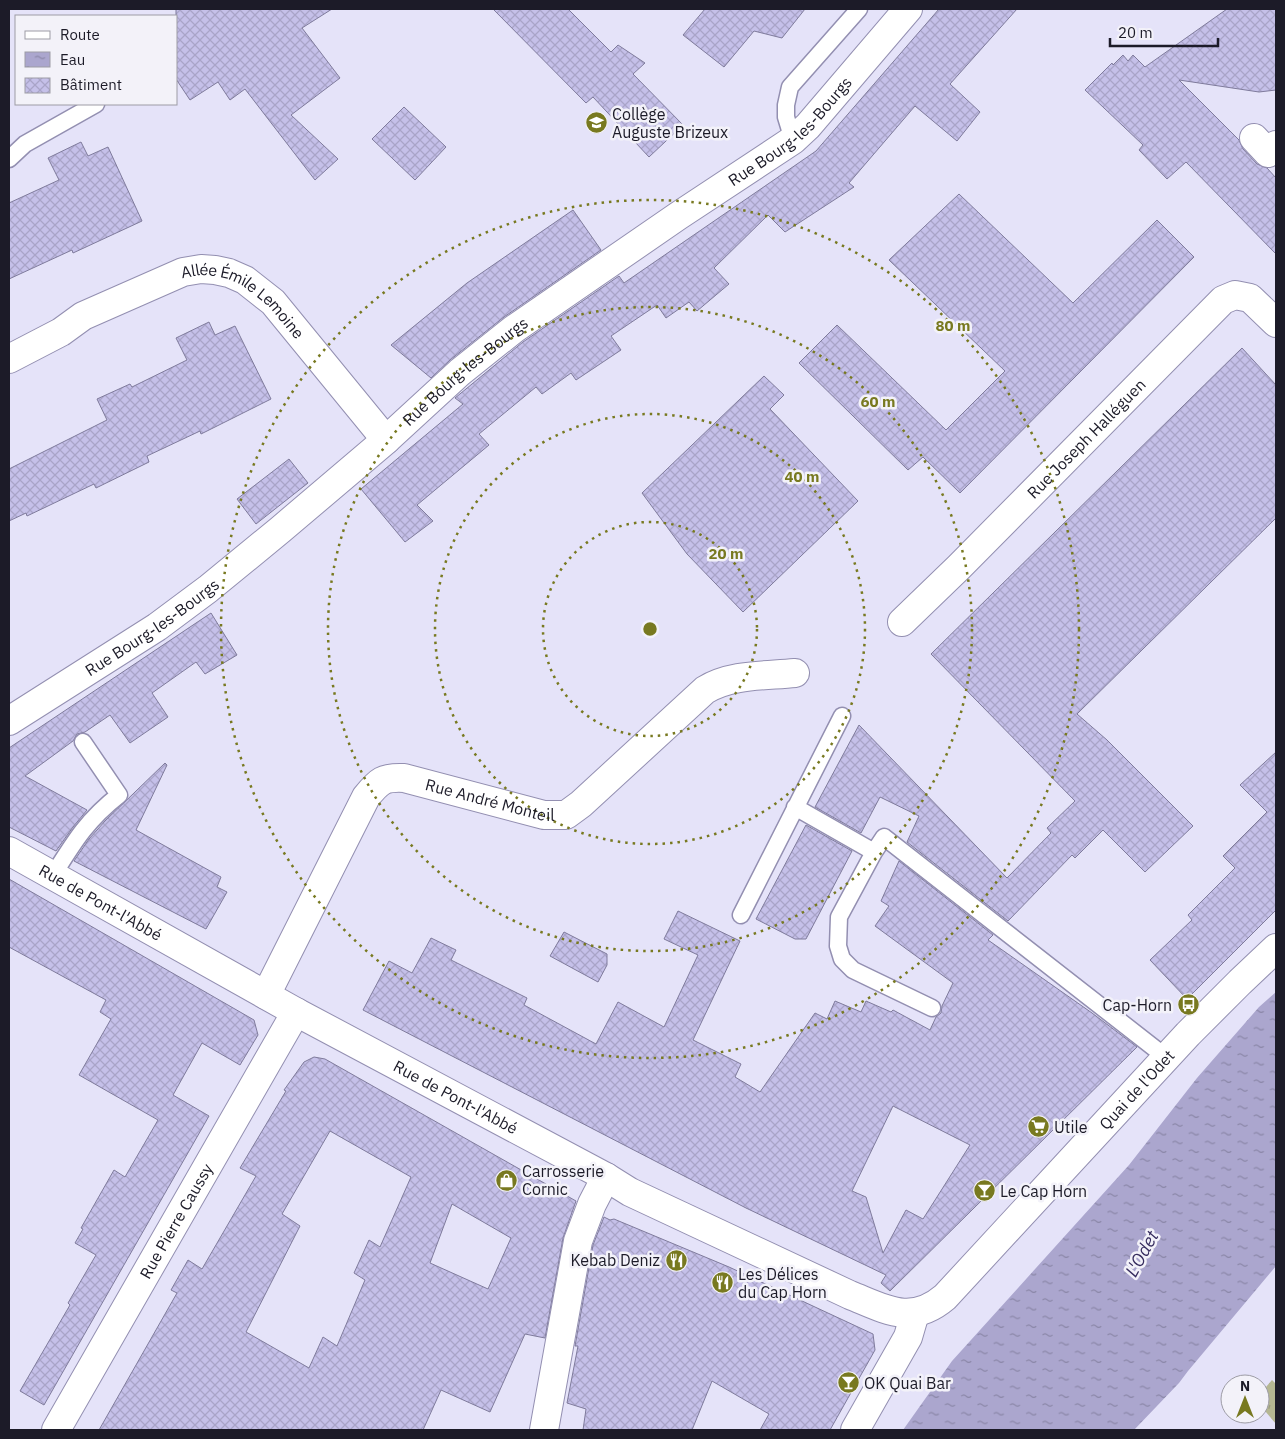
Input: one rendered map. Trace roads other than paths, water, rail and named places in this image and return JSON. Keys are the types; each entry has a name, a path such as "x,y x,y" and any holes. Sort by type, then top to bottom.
{"street":[{"name":"Rue Bourg-les-Bourgs","path":"9,721 156,627 208,589 386,440 460,372 514,329 678,216 793,140 814,119 908,9"},
{"name":"Allée Émile Lemoine","path":"9,359 61,332 83,316 183,272 201,269 230,273 245,280 273,302 386,440"},
{"name":"Rue Joseph Halléguen","path":"902,622 1224,300 1235,295 1250,298 1276,323"},
{"name":"Rue André Monteil","path":"266,995 366,797 380,781 390,778 404,778 544,815 566,815 581,804 705,690 716,683 795,672"},
{"name":"Rue de Pont-l'Abbé","path":"9,851 52,877 296,1012 606,1177 630,1192 850,1295 894,1312 915,1313"},
{"name":"Quai de l'Odet","path":"915,1313 930,1309 945,1298 1167,1058 1240,982 1276,948"},
{"name":"Rue Pierre Caussy","path":"56,1430 296,1012"},
{"path":"544,1430 578,1241 592,1204 606,1177"},
{"path":"855,1430 908,1337 915,1313"}],"lane":[{"path":"793,140 786,117 786,105 790,87 859,9"},
{"path":"9,159 25,144 94,105"},
{"path":"741,915 842,716"},
{"path":"52,877 80,833 102,809 119,796 83,742"},
{"path":"795,807 874,852"},
{"path":"932,1008 853,970 842,959 838,939 839,917 884,837 1167,1058"}],"water":[{"name":"L'Odet","path":"1276,992 1276,1266 1179,1383 1134,1430 903,1430 952,1361 1129,1165 1197,1078 1259,1007"}],"place":[{"name":"Collège Auguste Brizeux","path":"596,123"},
{"name":"Cap-Horn","path":"1188,1005"},
{"name":"Utile","path":"1038,1127"},
{"name":"Carrosserie Cornic","path":"506,1180"},
{"name":"Le Cap Horn","path":"984,1191"},
{"name":"Kebab Deniz","path":"676,1260"},
{"name":"Les Délices du Cap Horn","path":"722,1283"},
{"name":"OK Quai Bar","path":"848,1383"}]}
